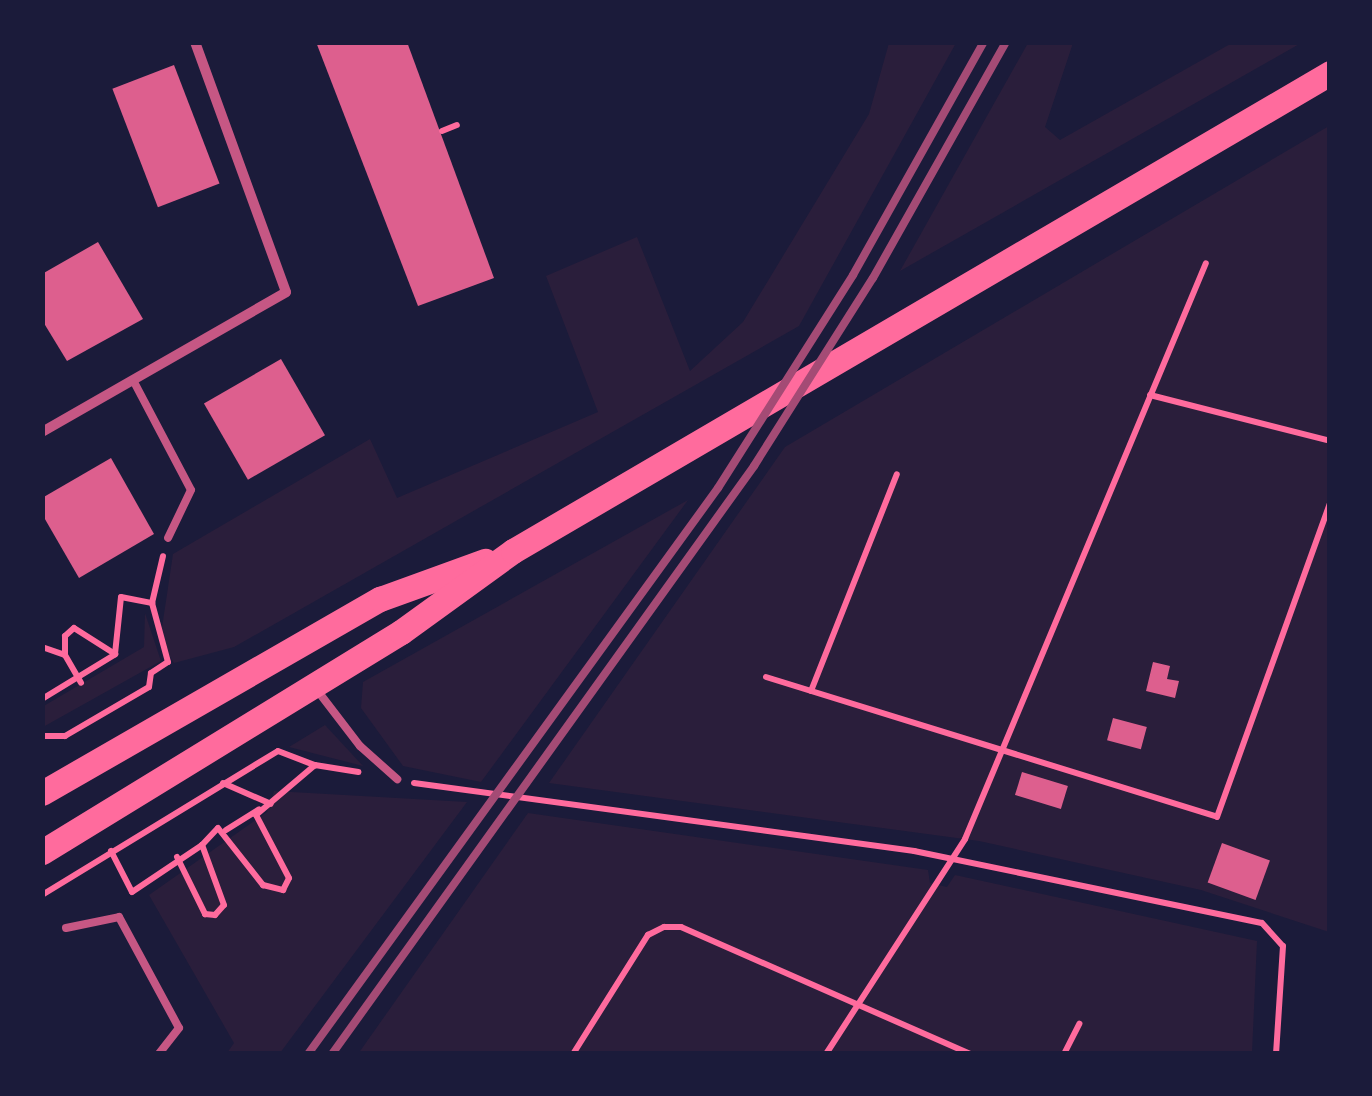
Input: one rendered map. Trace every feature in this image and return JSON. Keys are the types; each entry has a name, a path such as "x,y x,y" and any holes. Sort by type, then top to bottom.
{"main road":[{"path":"42,852 314,687 513,551 1330,74"},
{"path":"42,794 380,599 513,551"}],"street":[{"path":"42,432 286,292 196,42"}],"lane":[{"path":"132,380 191,490 168,538"},
{"path":"314,687 360,746 397,779"},
{"path":"66,928 118,918 180,1028 158,1054"}],"path":[{"path":"442,132 457,126"},
{"path":"826,1054 954,858 1206,263"},
{"path":"1150,395 1330,441"},
{"path":"811,691 897,474"},
{"path":"766,677 1217,817 1330,503"},
{"path":"42,736 65,736 149,686 152,673 168,662 152,604 168,538"},
{"path":"42,699 79,681 115,654 121,597 152,604"},
{"path":"79,681 65,655 65,636 74,628 115,654"},
{"path":"42,647 65,655"},
{"path":"42,895 278,752 315,765 397,779"},
{"path":"112,854 132,892 202,844 206,835 226,830 264,806 275,806 315,765"},
{"path":"410,782 954,858 1262,923 1283,946 1276,1054"},
{"path":"222,783 275,806"},
{"path":"226,830 262,885 283,890 289,878 256,815 264,806"},
{"path":"178,859 205,914 215,915 222,896 202,844"},
{"path":"574,1054 648,935 664,926 682,927 970,1054"},
{"path":"1064,1054 1079,1024"}],"shaded area":[{"path":"889,43 956,43 799,326 234,647 174,663 160,641 173,554 370,439 397,498 598,412 546,276 637,237 690,371 743,322 869,114"},
{"path":"1028,43 1073,43 1045,127 1060,140 1232,43 1301,43 900,271"},
{"path":"1329,126 1329,932 1201,890 979,841 549,783 785,447"},
{"path":"688,500 481,782 403,766 361,708 363,682"},
{"path":"145,613 161,661 43,727 42,707 144,647"},
{"path":"325,725 363,766 289,747"},
{"path":"274,791 467,802 280,1053 227,1053 234,1043 149,895 267,812"},
{"path":"528,813 928,870 930,883 947,887 955,875 1257,941 1252,1053 358,1054"}],"building":[{"path":"316,42 407,42 494,278 418,306"},
{"path":"174,65 220,184 158,207 112,89"},
{"path":"98,242 143,319 67,361 42,320 42,274"},
{"path":"281,359 325,435 248,480 204,404"},
{"path":"111,458 154,534 79,578 42,514 42,498"},
{"path":"1153,662 1170,666 1167,679 1179,681 1175,698 1146,691"},
{"path":"1113,718 1147,727 1141,749 1107,740"},
{"path":"1022,772 1068,786 1061,809 1015,795"},
{"path":"1222,843 1270,860 1256,900 1208,882"}],"railway":[{"path":"308,1054 718,488 853,275 984,42"},
{"path":"332,1054 754,466 873,278 1006,42"}]}
